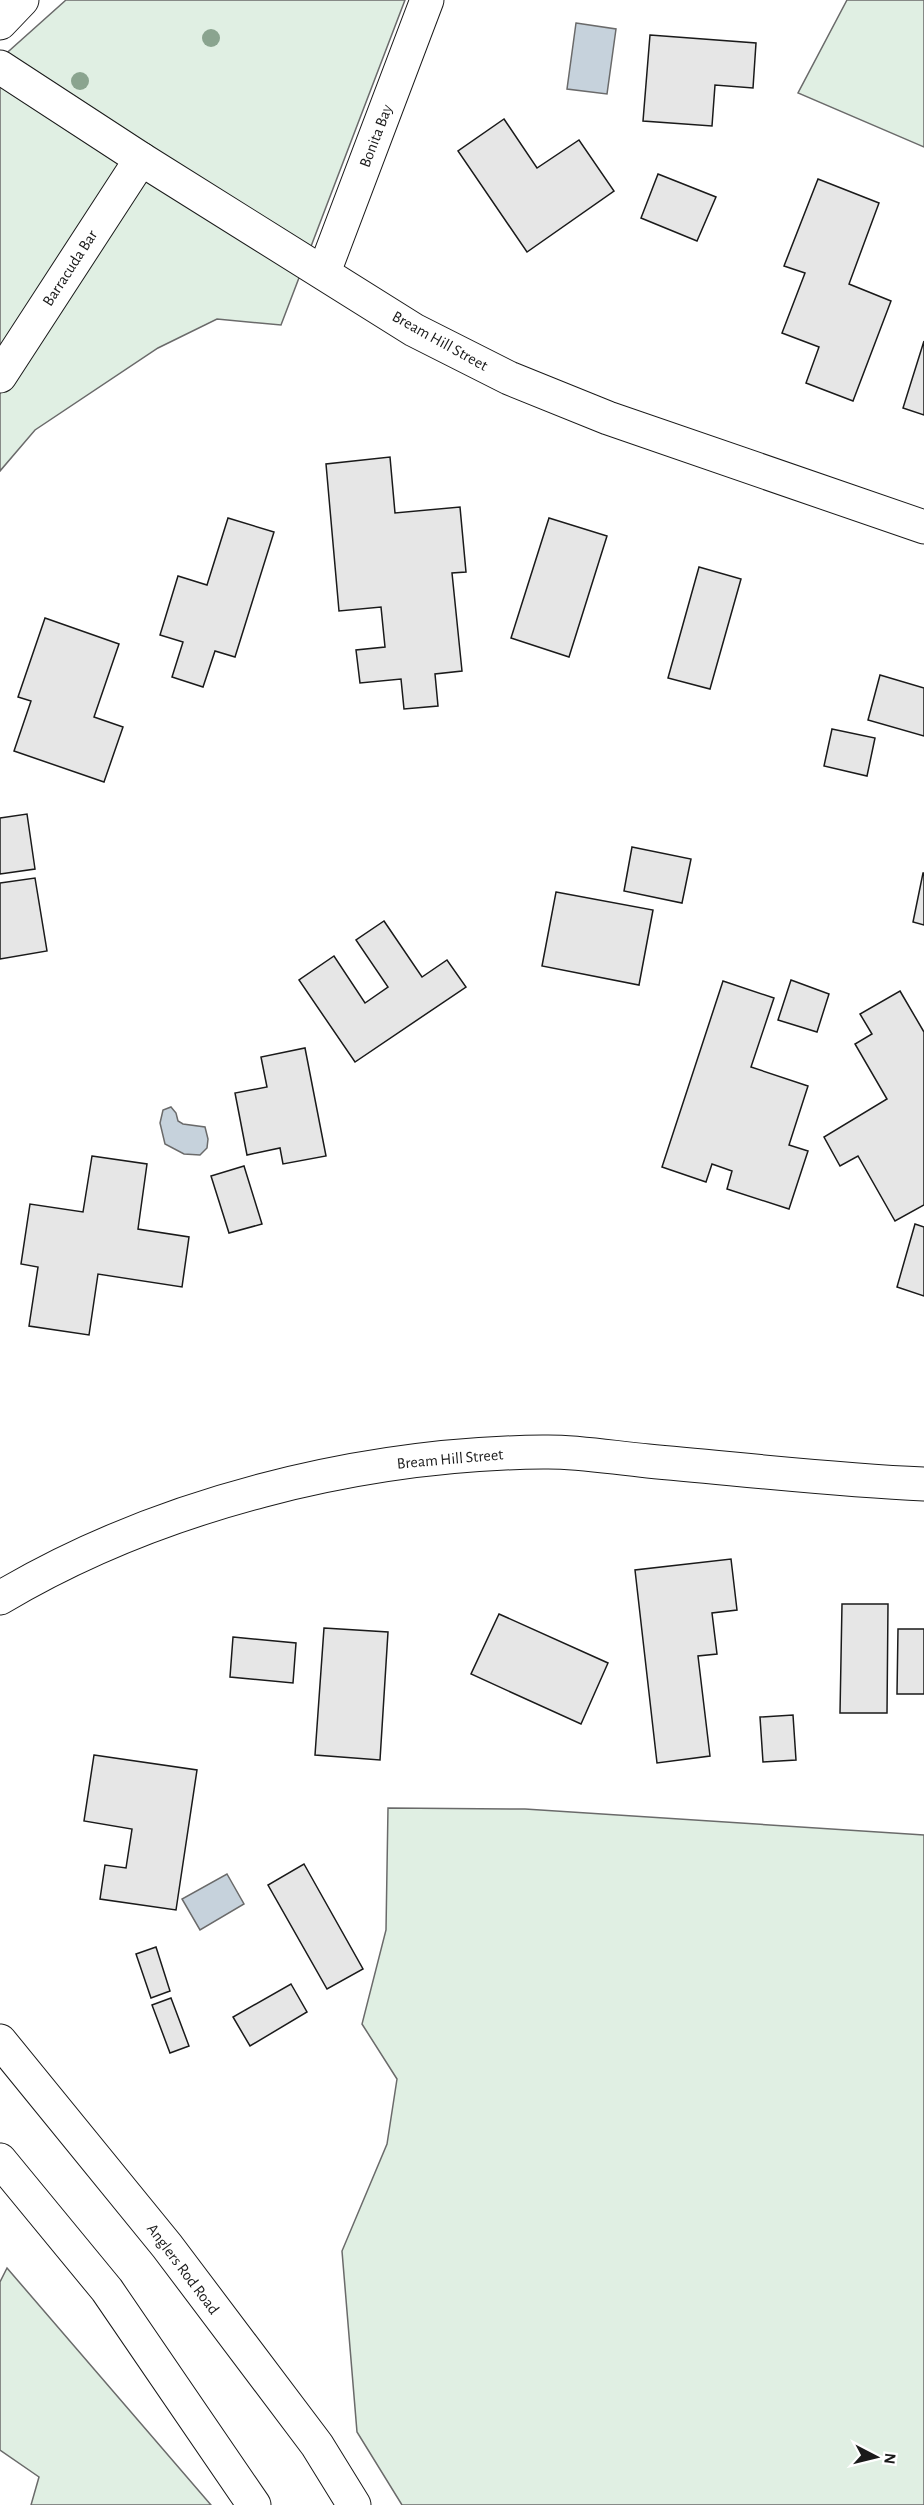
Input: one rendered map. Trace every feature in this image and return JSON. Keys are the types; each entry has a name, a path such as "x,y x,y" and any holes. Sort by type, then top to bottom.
{"street":[{"path":"0,23 22,0"},
{"name":"Bonita Bay","path":"324,272 427,0"},
{"name":"Bream Hill Street","path":"0,67 141,159 414,330 509,378 608,418 924,527"},
{"name":"Barracuda Bar","path":"0,376 141,159"},
{"name":"Bream Hill Street","path":"0,1598 97,1549 194,1511 271,1488 361,1468 453,1456 545,1452 924,1484"},
{"name":"Anglers Rod Road","path":"0,2041 160,2238 317,2445 354,2505"},
{"path":"0,2160 107,2290 254,2505"}],"green space":[{"path":"66,0 405,0 281,325 217,319 158,348 35,430 0,471 0,59"},
{"path":"847,0 924,0 924,147 798,93"},
{"path":"388,1808 525,1809 924,1835 924,2505 402,2505 357,2432 342,2251 387,2144 397,2079 362,2024 386,1930"},
{"path":"7,2268 211,2505 31,2505 39,2477 0,2450 0,2282"}],"shaded area":[{"path":"576,23 616,29 607,94 567,89"},
{"path":"171,1107 178,1121 183,1124 205,1127 208,1139 207,1148 200,1155 184,1154 165,1144 160,1123 163,1110"},
{"path":"227,1874 244,1904 200,1930 182,1899"}],"building":[{"path":"650,35 756,43 753,88 715,85 712,126 643,121"},
{"path":"504,119 537,168 579,140 614,191 527,252 458,151"},
{"path":"658,174 716,197 697,241 641,218"},
{"path":"818,179 879,203 849,284 891,301 853,401 806,383 819,347 782,333 805,273 784,266"},
{"path":"924,341 924,415 903,408"},
{"path":"390,457 395,513 460,507 466,572 452,573 462,671 435,674 438,706 404,709 401,679 360,683 356,650 385,647 381,607 339,611 326,464"},
{"path":"228,518 274,532 235,657 215,651 203,687 172,677 183,642 160,635 178,576 207,585"},
{"path":"549,518 607,536 569,657 511,638"},
{"path":"699,567 741,579 710,689 668,678"},
{"path":"45,618 119,644 94,717 123,727 104,782 14,751 31,701 18,697"},
{"path":"880,675 924,688 924,736 868,720"},
{"path":"832,729 875,738 867,776 824,766"},
{"path":"27,814 35,869 0,874 0,818"},
{"path":"632,847 691,859 682,903 624,891"},
{"path":"924,873 924,925 913,922"},
{"path":"35,878 47,951 0,959 0,883"},
{"path":"556,892 653,910 639,985 542,966"},
{"path":"384,921 422,977 447,960 466,987 355,1062 299,980 334,956 365,1003 388,987 356,940"},
{"path":"791,980 829,994 817,1032 778,1020"},
{"path":"723,981 774,998 751,1067 808,1086 789,1145 808,1151 789,1209 727,1189 732,1171 712,1164 706,1182 662,1167"},
{"path":"900,991 924,1032 924,1205 895,1221 858,1156 840,1166 824,1137 887,1099 855,1044 872,1034 860,1014"},
{"path":"305,1048 326,1156 283,1164 280,1148 247,1155 235,1093 267,1087 261,1057"},
{"path":"92,1156 147,1164 138,1229 189,1237 182,1287 98,1274 89,1335 29,1326 38,1267 21,1264 30,1204 83,1212"},
{"path":"244,1166 262,1224 229,1233 211,1176"},
{"path":"915,1224 924,1227 924,1296 897,1287"},
{"path":"731,1559 737,1610 712,1613 717,1654 698,1656 710,1756 657,1763 635,1570"},
{"path":"842,1604 888,1604 887,1713 840,1713"},
{"path":"499,1614 608,1663 581,1724 471,1674"},
{"path":"324,1628 388,1632 380,1760 315,1755"},
{"path":"898,1629 924,1629 924,1694 897,1694"},
{"path":"233,1637 296,1643 293,1683 230,1677"},
{"path":"793,1715 796,1760 763,1762 760,1717"},
{"path":"94,1755 197,1770 176,1910 100,1899 105,1865 126,1868 132,1829 84,1821"},
{"path":"304,1864 363,1969 327,1989 268,1885"},
{"path":"156,1947 170,1991 151,1998 136,1954"},
{"path":"291,1984 307,2012 250,2046 233,2017"},
{"path":"171,1998 189,2046 170,2053 152,2005"}]}
